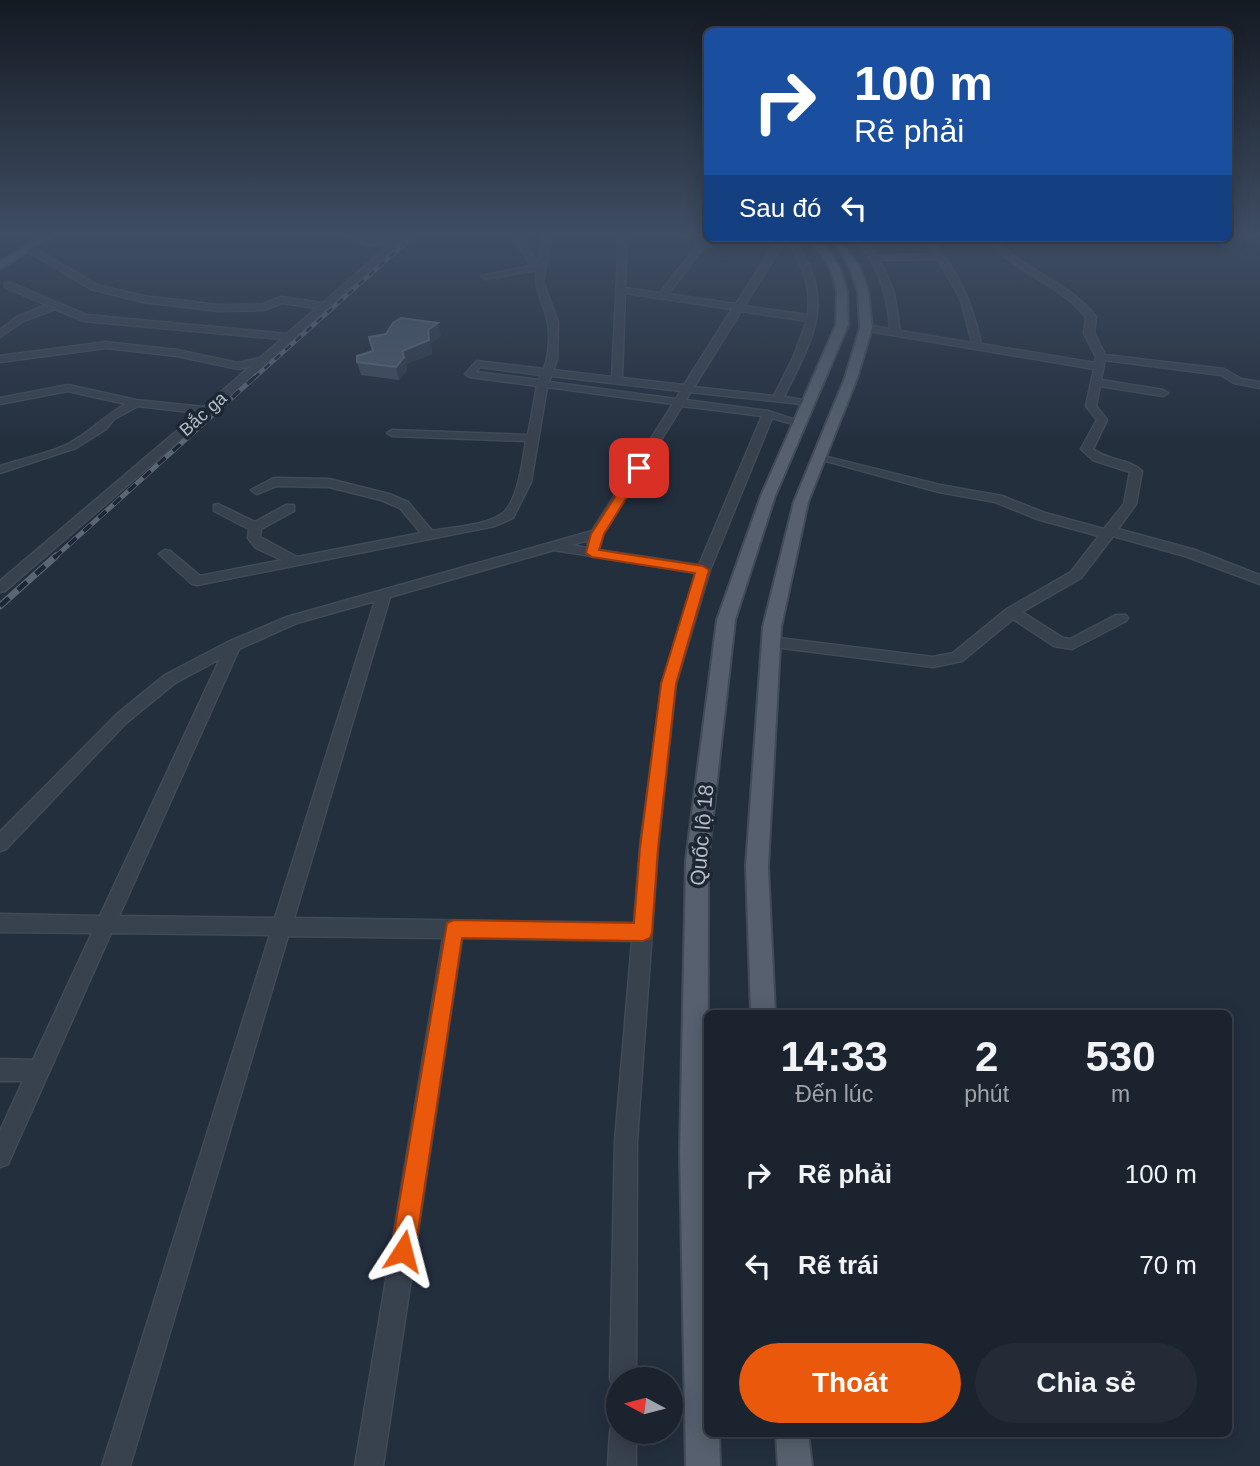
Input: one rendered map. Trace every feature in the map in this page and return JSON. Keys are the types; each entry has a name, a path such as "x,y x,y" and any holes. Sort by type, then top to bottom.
{"main road":[{"name":"Quốc lộ 18","path":"763,1010 757,866 772,627 801,502 819,456 813,421 842,325 842,305"},
{"name":"Quốc lộ 18","path":"704,1466 694,1152 697,860 726,620 768,496 813,421 851,378 866,328 864,305"},
{"path":"792,1437 795,1466"}],"street":[{"path":"0,334 20,319 55,305"},
{"path":"57,305 84,318 291,337"},
{"path":"197,305 219,308 268,305"},
{"path":"322,305 326,306"},
{"path":"165,554 197,581 491,523 509,515 525,482 545,378 552,360 553,322 547,305"},
{"path":"617,381 621,305"},
{"path":"728,305 814,319"},
{"path":"624,1367 626,1141 649,848 668,684 703,570 814,319 814,305"},
{"path":"893,305 895,332"},
{"path":"969,305 977,346"},
{"path":"771,642 942,662 957,657 1012,612 1076,575 1130,503 1137,474 1131,467 1095,456 1087,449 1102,420 1091,405 1101,362 1089,333 1091,321 1088,313 1080,305"},
{"name":"Bắc ga","path":"0,588 326,306"},
{"path":"592,553 597,534 739,307"},
{"path":"866,328 1101,362 1224,372 1238,381 1260,385"},
{"path":"0,359 106,345 177,353 238,366 262,360"},
{"path":"813,421 773,407 681,402 545,378 477,364 470,374 545,378 617,381 689,389 773,407 813,421"},
{"path":"1097,382 1163,393"},
{"path":"0,401 68,388 136,403 207,411"},
{"path":"0,470 72,446 102,427 110,417 136,403"},
{"path":"392,433 533,438"},
{"path":"819,456 939,488 998,499 1041,516 1190,553 1260,580"},
{"path":"257,490 274,482 329,483 385,497 404,505 429,536"},
{"path":"218,508 255,527"},
{"path":"255,527 290,508"},
{"path":"255,527 254,538 261,545 296,562"},
{"path":"0,844 121,719 170,679 233,646 292,620 597,534"},
{"path":"551,546 703,570"},
{"path":"116,1466 384,594"},
{"path":"1012,612 1059,642 1072,644 1121,618"},
{"path":"0,1156 233,646"},
{"path":"0,923 643,932"},
{"path":"369,1466 454,929"},
{"path":"0,1070 39,1071"},
{"path":"622,1466 623,1444"}],"building":[{"path":"401,318 438,323 428,330 429,340 402,351 404,357 396,367 357,362 357,356 373,351 369,337 386,334 393,323"}],"railway":[{"path":"254,378 335,305"},
{"path":"54,558 256,376"},
{"path":"0,606 56,556"}],"route":[{"path":"403,1251 454,929 643,932 649,848 668,684 703,570 592,553 597,534 639,468"}]}
